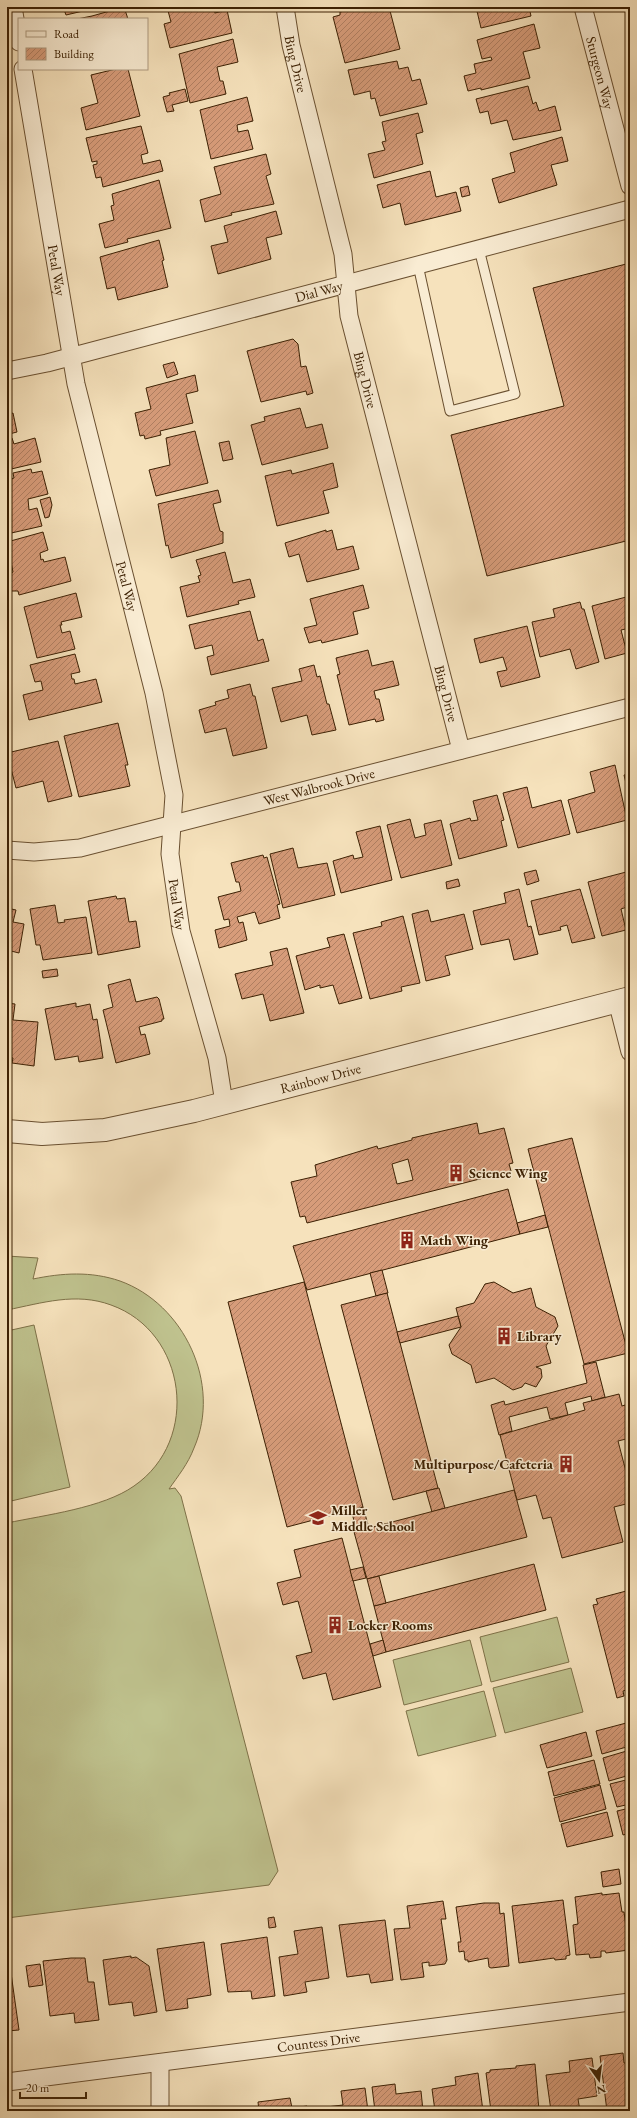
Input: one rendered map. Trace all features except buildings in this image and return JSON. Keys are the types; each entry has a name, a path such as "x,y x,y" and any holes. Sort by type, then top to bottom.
{"street":[{"name":"Bing Drive","path":"285,7 290,45 343,254 349,316 461,750"},
{"name":"Sturgeon Way","path":"583,7 630,186"},
{"path":"12,16 18,38"},
{"name":"Petal Way","path":"23,70 70,356 154,693 174,795 170,854 181,931 217,1058 224,1104"},
{"name":"Dial Way","path":"7,371 345,285 630,209"},
{"name":"West Walbrook Drive","path":"7,850 34,852 80,848 630,707"},
{"path":"624,1000 630,1052"},
{"name":"Rainbow Drive","path":"7,1131 42,1134 105,1130 224,1104 624,1000"},
{"name":"Countess Drive","path":"7,2082 630,2002"},
{"path":"160,2063 160,2111"}],"lane":[{"path":"418,265 450,412 515,394 479,249"}],"green space":[{"path":"7,1256 38,1258 33,1279 55,1275 87,1274 120,1281 143,1292 162,1308 179,1327 192,1349 200,1373 203,1398 201,1423 192,1454 183,1470 169,1489 175,1488 181,1496 278,1871 269,1885 7,1918 7,1523 73,1510 106,1500 121,1494 134,1486 155,1466 169,1442 176,1416 176,1388 169,1362 156,1338 137,1319 111,1305 85,1299 72,1299 46,1302 7,1310"},
{"path":"34,1325 70,1487 7,1502 7,1331"},
{"path":"557,1617 569,1662 491,1682 480,1637"},
{"path":"470,1640 482,1685 404,1705 393,1660"},
{"path":"571,1668 583,1712 505,1733 493,1688"},
{"path":"484,1691 496,1736 418,1756 406,1711"}],"place":[{"name":"Science Wing","path":"456,1173"},
{"name":"Math Wing","path":"407,1240"},
{"name":"Library","path":"504,1336"},
{"name":"Multipurpose/Cafeteria","path":"566,1464"},
{"name":"Miller Middle School","path":"318,1518"},
{"name":"Locker Rooms","path":"335,1625"}]}
